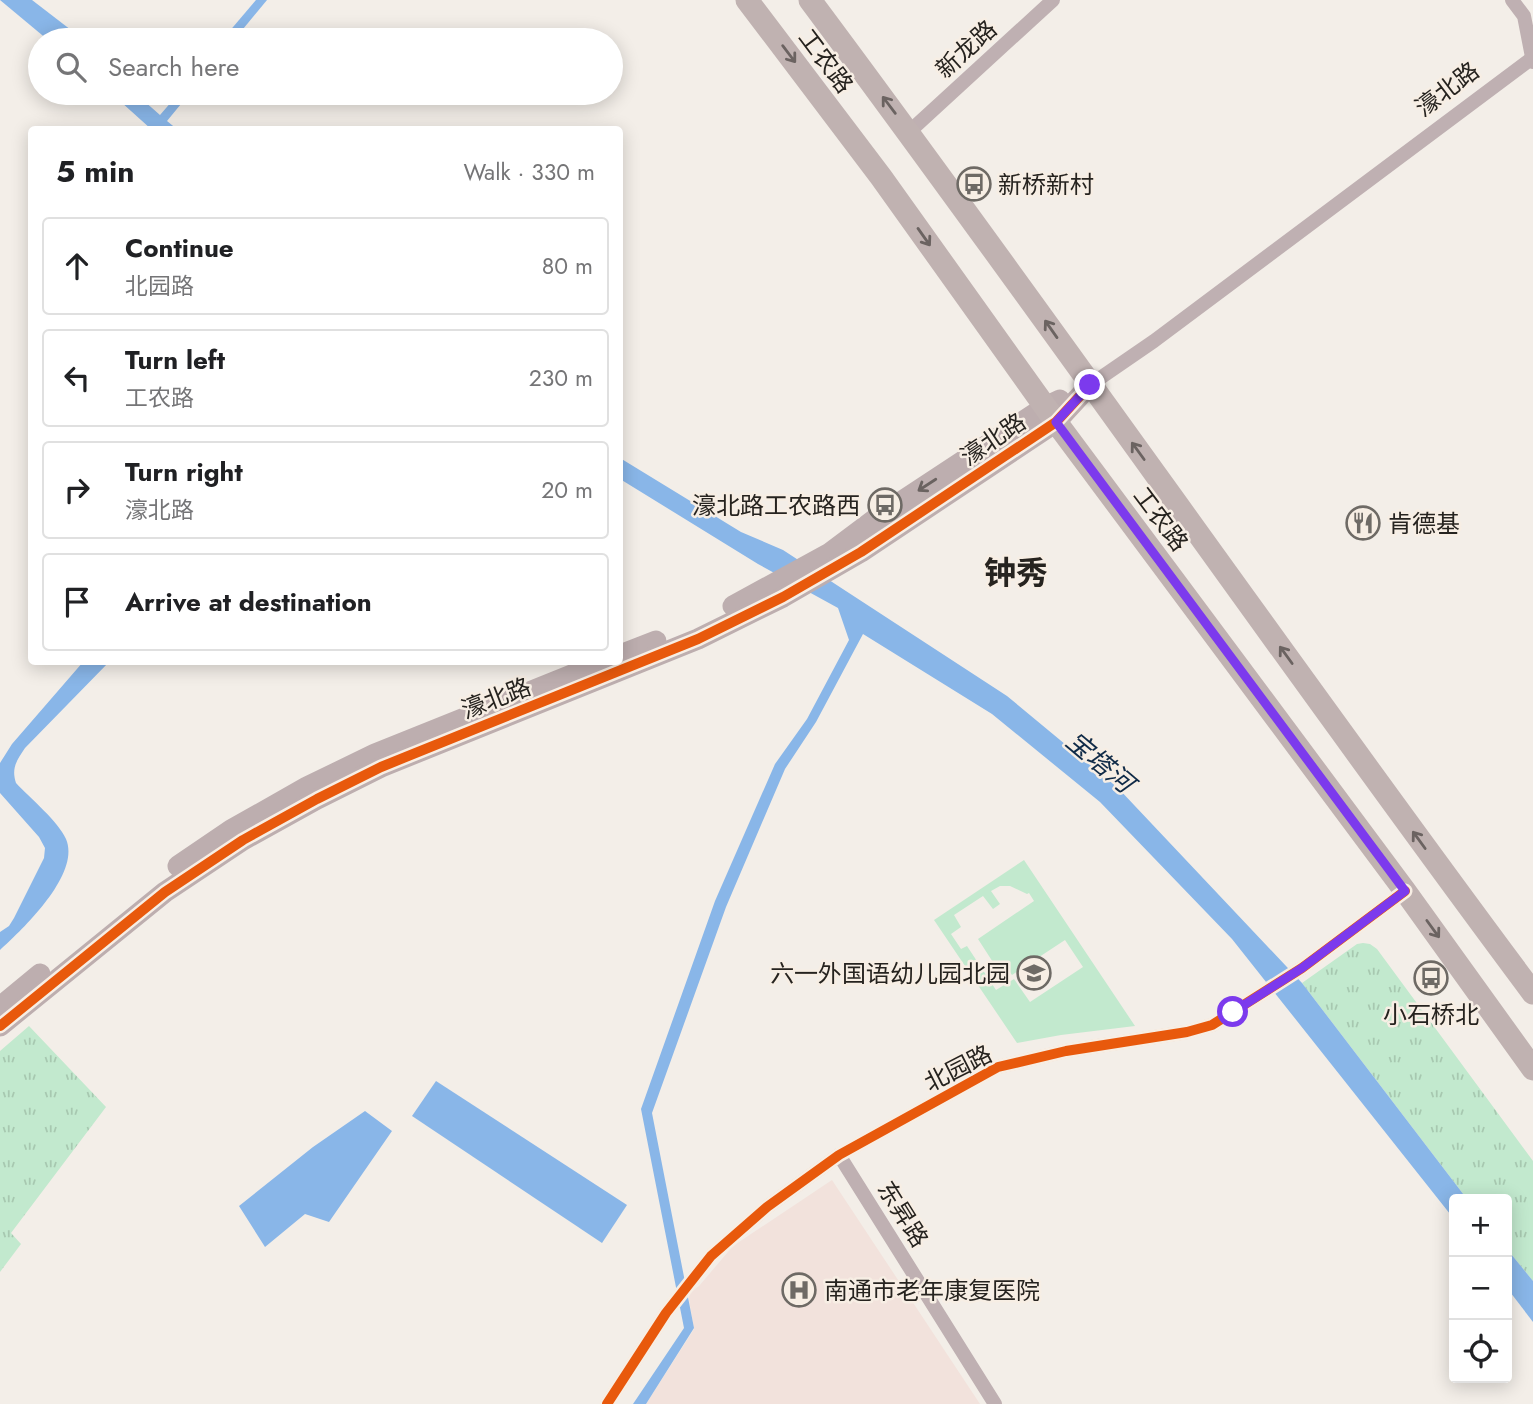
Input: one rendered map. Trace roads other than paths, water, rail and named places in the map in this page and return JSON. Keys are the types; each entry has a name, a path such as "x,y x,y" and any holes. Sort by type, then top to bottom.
{"main road":[{"name":"工农路","path":"747,0 881,177 1051,414 1405,891 1533,1069"},
{"name":"工农路","path":"810,0 909,132 1436,864 1533,993"}],"street":[{"name":"新龙路","path":"909,132 1054,0"},
{"path":"1513,0 1524,16 1532,60"},
{"name":"濠北路","path":"0,1026 165,892 243,840 381,767 698,639 834,559 878,517 1051,414 1154,341 1532,60"},
{"name":"濠北路","path":"623,655 778,591"},
{"name":"濠北路","path":"0,1007 153,883 231,830 307,787 374,754 596,665"},
{"name":"北园路","path":"607,1404 674,1303 711,1256 766,1207 839,1155 998,1067 1066,1051 1212,1025 1262,996 1405,891"},
{"name":"东昇路","path":"839,1155 995,1404"}],"water":[{"path":"0,0 32,0 68,28 34,28"},
{"path":"256,0 267,0 244,28 232,28"},
{"path":"124,105 149,105 160,115 169,105 180,105 167,121 173,126 148,126"},
{"path":"623,460 741,532 783,550 1007,696 1118,788 1302,983 1463,1194 1449,1194 1449,1213 1232,939 1100,802 992,714 863,634 816,722 785,769 726,907 652,1113 694,1328 646,1404 633,1404 684,1328 641,1109 715,901 775,764 807,719 849,640 838,608 758,564 623,481"},
{"path":"80,665 106,665 25,748 17,760 16,783 62,832 68,853 58,884 47,900 0,950 0,932 9,926 14,918 44,858 45,848 39,837 0,793 0,763 12,744"},
{"path":"436,1081 627,1205 602,1243 412,1116"},
{"path":"365,1111 392,1131 329,1222 305,1214 265,1247 239,1206 313,1147"},
{"path":"1512,1255 1533,1281 1533,1322 1512,1295"}],"place":[{"name":"新桥新村","path":"974,184"},
{"name":"濠北路工农路西","path":"885,505"},
{"name":"肯德基","path":"1363,523"},
{"name":"六一外国语幼儿园北园","path":"1034,973"},
{"name":"小石桥北","path":"1431,978"},
{"name":"南通市老年康复医院","path":"799,1290"}],"district":[{"name":"钟秀","path":"1016,573"}],"water label":[{"name":"宝塔河","path":"1100,762"}]}
